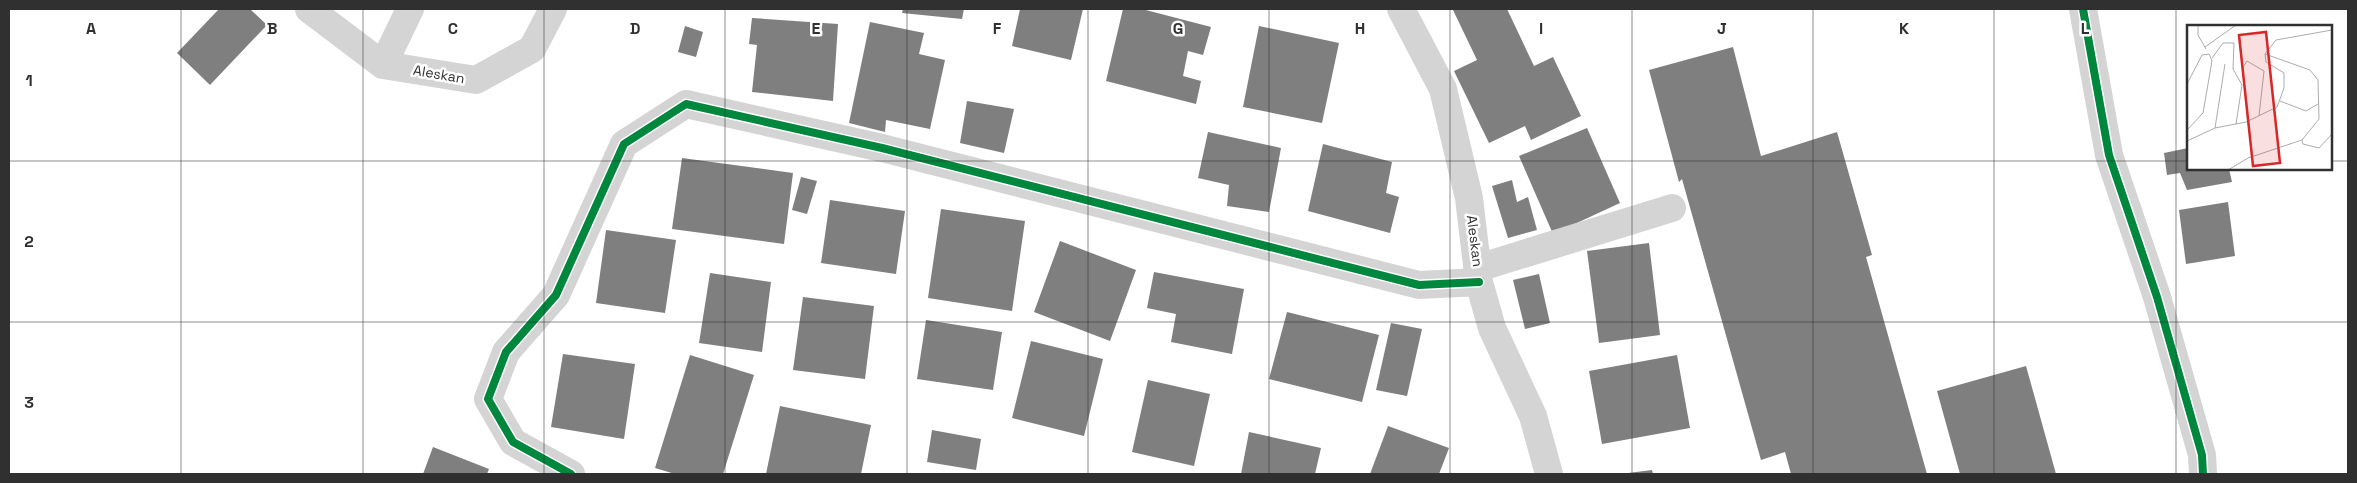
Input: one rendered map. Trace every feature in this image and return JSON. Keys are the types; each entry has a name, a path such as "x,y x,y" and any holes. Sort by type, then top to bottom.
{"street":[{"path":"309,9 383,65 410,9"},
{"name":"Aleskan","path":"383,65 476,80 532,49 553,9"},
{"name":"Aleskan","path":"1401,9 1443,89 1469,198 1479,275 1492,328 1533,416 1549,474"},
{"path":"2083,9 2109,155 2157,298 2202,456 2202,474"},
{"path":"571,474 513,442 488,399 506,352 556,295 624,144 686,104 882,148 1418,285 1479,275 1672,208"}],"building":[{"path":"219,9 250,9 267,25 210,85 177,53"},
{"path":"903,9 964,9 962,19 902,13"},
{"path":"1020,9 1083,9 1071,60 1012,46"},
{"path":"1123,9 1142,9 1211,27 1203,55 1188,51 1183,76 1201,81 1196,104 1106,81"},
{"path":"1507,9 1534,66 1553,57 1581,116 1531,140 1525,126 1489,143 1454,71 1477,60 1453,10"},
{"path":"752,18 838,24 833,101 752,92 757,45 749,44"},
{"path":"870,22 924,33 919,54 945,60 930,129 886,120 885,132 849,123"},
{"path":"685,26 703,32 696,57 678,52"},
{"path":"1259,26 1339,43 1322,123 1243,107"},
{"path":"1733,47 1761,156 1837,132 1872,255 1866,257 1927,474 1791,474 1785,452 1761,460 1682,179 1679,182 1649,70"},
{"path":"967,101 1014,109 1004,153 960,143"},
{"path":"1587,128 1620,203 1553,234 1519,156"},
{"path":"1208,132 1281,148 1269,212 1227,206 1229,185 1198,178"},
{"path":"1323,144 1392,162 1386,193 1399,197 1390,233 1308,211"},
{"path":"2187,148 2187,170 2229,170 2232,182 2187,190 2180,173 2167,175 2164,153"},
{"path":"682,158 793,173 784,244 672,229"},
{"path":"801,177 817,181 807,214 792,210"},
{"path":"1512,180 1517,202 1528,197 1537,230 1508,238 1492,186"},
{"path":"830,200 905,211 896,274 821,263"},
{"path":"2228,202 2235,256 2186,264 2179,210"},
{"path":"941,209 1025,221 1012,311 928,298"},
{"path":"606,230 676,240 665,313 596,303"},
{"path":"1060,241 1136,270 1110,341 1034,312"},
{"path":"1649,243 1660,335 1599,343 1587,251"},
{"path":"1154,272 1244,289 1232,354 1171,342 1176,314 1147,308"},
{"path":"710,273 771,282 762,352 699,343"},
{"path":"1539,274 1550,323 1525,329 1513,280"},
{"path":"803,297 874,306 865,379 793,370"},
{"path":"1287,312 1379,335 1362,402 1269,379"},
{"path":"926,320 1002,332 993,390 917,379"},
{"path":"1391,323 1422,329 1407,396 1376,390"},
{"path":"1031,341 1103,359 1084,436 1012,418"},
{"path":"563,354 635,364 624,439 551,427"},
{"path":"690,355 754,375 723,474 675,474 655,468"},
{"path":"1677,355 1690,428 1602,444 1589,371"},
{"path":"2026,366 2056,474 1960,474 1937,391"},
{"path":"1148,380 1210,394 1194,466 1132,452"},
{"path":"780,406 871,425 861,474 766,474"},
{"path":"1388,426 1449,448 1439,474 1370,474"},
{"path":"932,430 981,439 976,470 927,462"},
{"path":"1249,432 1321,448 1315,474 1241,474"},
{"path":"433,447 489,469 487,474 423,474"},
{"path":"1652,470 1653,474 1628,474 1628,473"}],"cycle path":[{"path":"2083,9 2109,155 2157,297 2202,455 2203,474"},
{"path":"571,474 513,442 488,399 506,352 556,295 624,144 686,104 882,148 1419,285 1479,282"}]}
